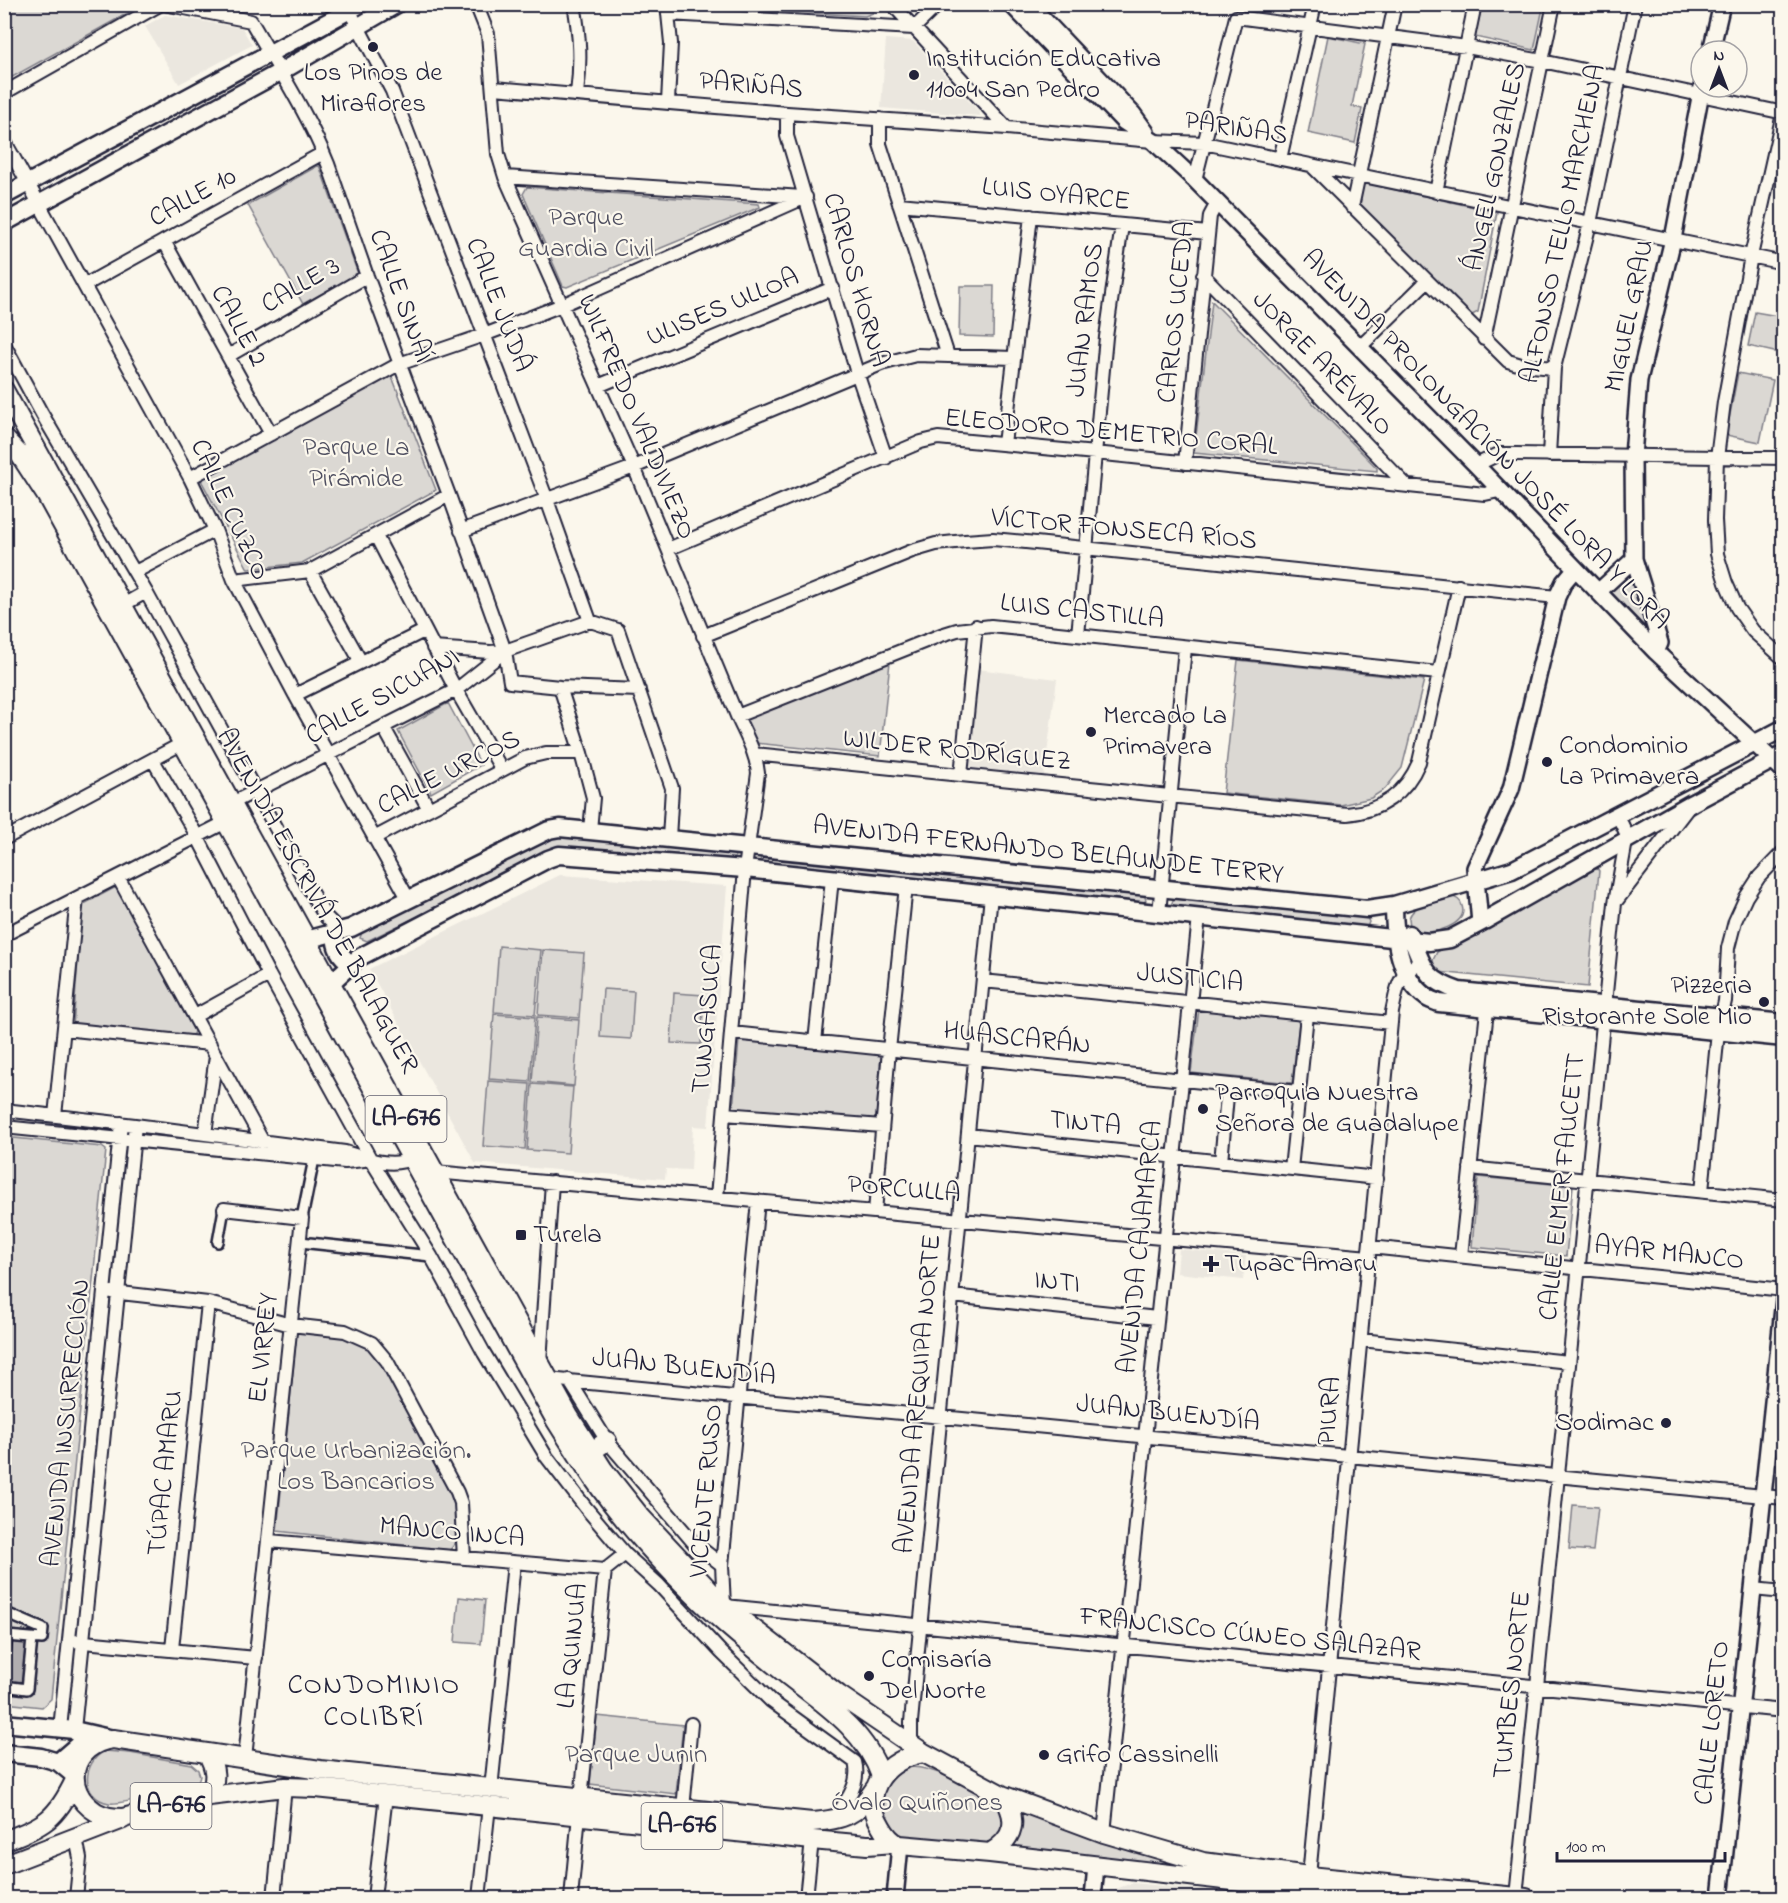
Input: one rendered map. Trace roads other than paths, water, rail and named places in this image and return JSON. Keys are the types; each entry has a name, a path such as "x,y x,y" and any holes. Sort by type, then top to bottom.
{"main road":[{"path":"4,223 282,71 397,4"},
{"path":"4,196 352,7"},
{"name":"AVENIDA ESCRIVÁ DE BALAGUER","path":"4,390 232,803 300,944"},
{"name":"AVENIDA ESCRIVÁ DE BALAGUER","path":"4,438 25,462 46,495 226,822 435,1172 569,1416 641,1517 742,1638 857,1733 872,1755 878,1782"},
{"name":"AVENIDA FERNANDO BELAUNDE TERRY","path":"300,944 339,932 549,830 560,828 748,845 1367,909 1394,905 1512,870 1784,728"},
{"name":"AVENIDA FERNANDO BELAUNDE TERRY","path":"324,987 358,958 548,859 560,855 745,869 1404,940 1429,942 1450,939 1692,802 1780,762"},
{"path":"1394,905 1404,940 1421,961 1426,972 1444,986 1487,1001"},
{"path":"339,932 335,940 340,953 351,963"},
{"path":"1404,940 1398,951 1406,971 1426,997 1439,1003 1487,1001 1605,1012 1720,1024 1784,1038"},
{"name":"AVENIDA ESCRIVÁ DE BALAGUER","path":"324,987 412,1158 556,1421 594,1480 642,1539 694,1595 719,1610 915,1750"},
{"path":"1720,1024 1784,1023"},
{"path":"592,1451 607,1441"},
{"path":"4,1723 67,1729 113,1739"},
{"path":"58,1762 80,1743 79,1734 67,1729"},
{"path":"4,1841 46,1823 59,1810 75,1778 76,1764 82,1754 102,1740 113,1739"},
{"name":"LA-676","path":"113,1739 490,1797 580,1806 812,1840 867,1845 898,1844 990,1853 1378,1899"},
{"name":"LA-676","path":"580,1806 682,1809 812,1822 834,1820 855,1812 867,1801 878,1782 894,1763 915,1750 1002,1795 1104,1833 1203,1862 1309,1876 1521,1898"},
{"path":"4,1753 41,1757 58,1762 75,1778"},
{"name":"LA-676","path":"207,1753 214,1769 215,1779 209,1796"},
{"name":"LA-676","path":"75,1778 79,1793 97,1813 110,1818 123,1818"},
{"name":"LA-676","path":"878,1782 873,1802 877,1820 885,1834 898,1844"},
{"name":"LA-676","path":"4,1865 123,1818 209,1796 285,1787 386,1795 490,1797"},
{"path":"990,1853 1002,1846 1010,1834 1013,1820 1010,1807 1002,1795"}],"street":[{"name":"CALLE SINAÍ","path":"162,4 251,21 282,71 323,153 449,495 504,651 510,682 560,687"},
{"path":"4,93 162,4"},
{"name":"WILFREDO VALDIVIEZO","path":"476,4 488,34 498,154 506,177 634,467 754,754 758,773 748,845"},
{"path":"574,4 579,30 580,62 577,94"},
{"path":"892,4 1007,128"},
{"path":"668,102 671,73 667,9 914,28 939,4"},
{"name":"AVENIDA PROLONGACIÓN JOSÉ LORA Y LORA","path":"1011,4 1125,122 1153,141 1195,180 1476,465 1656,652 1754,744 1780,762"},
{"name":"AVENIDA PROLONGACIÓN JOSÉ LORA Y LORA","path":"1029,4 1133,114 1153,141"},
{"path":"1280,159 1315,4"},
{"path":"1352,207 1395,4"},
{"path":"1436,192 1475,4"},
{"name":"ÁNGEL GONZALES","path":"1484,339 1554,4"},
{"name":"ALFONSO TELLO MARCHENA","path":"1549,454 1554,368 1590,223 1635,4"},
{"path":"1714,39 1722,4"},
{"name":"CALLE JUDÁ","path":"352,7 358,26 392,91 547,500 590,621"},
{"path":"1195,180 1236,17 1467,48 1689,90"},
{"name":"PARIÑAS","path":"494,88 788,113 1204,143 1784,263"},
{"name":"MIGUEL GRAU","path":"1656,652 1660,643 1634,559 1633,456 1639,380 1672,239 1700,99"},
{"path":"1730,99 1783,112 1751,256 1724,402 1717,458 1715,520 1717,554 1737,608 1753,631 1784,659"},
{"name":"CARLOS HORNA","path":"788,113 788,136 857,373 886,458"},
{"path":"880,119 880,144 948,356"},
{"name":"CALLE CUZCO","path":"4,140 190,478 215,530 234,580 328,756 409,900"},
{"name":"CALLE 10","path":"85,285 323,153"},
{"path":"1311,166 1508,361 1521,365 1554,368"},
{"path":"506,177 806,197"},
{"path":"190,478 399,364 562,305 806,197"},
{"name":"CARLOS UCEDA","path":"1185,463 1210,216 1217,203"},
{"name":"LUIS OYARCE","path":"899,204 1208,233"},
{"path":"1004,444 1030,216"},
{"name":"JUAN RAMOS","path":"1078,635 1106,337 1122,225"},
{"name":"CALLE 2","path":"164,241 271,434"},
{"name":"JORGE ARÉVALO","path":"1203,275 1407,486"},
{"name":"CALLE 3","path":"228,356 367,276"},
{"path":"1360,347 1427,281"},
{"name":"ULISES ULLOA","path":"598,387 833,288"},
{"name":"AVENIDA ESCRIVÁ DE BALAGUER","path":"4,344 42,414 135,572 326,917 339,932"},
{"path":"461,531 634,467 857,373 900,358 916,355 1014,358"},
{"name":"ELEODORO DEMETRIO CORAL","path":"668,549 886,458 921,441 938,438 1485,494 1499,491"},
{"path":"1476,465 1499,454 1784,458"},
{"path":"234,580 310,572 449,495"},
{"path":"135,572 215,530"},
{"path":"376,536 433,648 502,770"},
{"name":"VÍCTOR FONSECA RÍOS","path":"703,636 889,559 936,544 964,540 993,539 1557,597"},
{"path":"1598,592 1634,559"},
{"path":"1480,923 1475,868 1511,789 1557,597 1564,582 1575,569"},
{"path":"310,572 361,662"},
{"name":"WILDER RODRÍGUEZ","path":"754,754 1170,798 1347,814 1361,813 1377,808 1392,798 1413,775 1419,762 1459,586"},
{"path":"123,605 146,592"},
{"path":"590,621 618,630 672,788 669,838"},
{"name":"CALLE SICUANI","path":"232,803 456,690 504,651 590,621"},
{"path":"961,775 976,626"},
{"name":"LUIS CASTILLA","path":"737,716 941,635 976,626 1438,673"},
{"path":"295,695 424,631"},
{"path":"433,648 504,651"},
{"path":"1159,913 1185,648"},
{"path":"590,830 593,798 582,753 560,687 639,690"},
{"path":"384,728 429,809"},
{"path":"4,839 183,743"},
{"name":"CALLE URCOS","path":"374,838 534,755 582,753"},
{"path":"153,760 197,836 269,975 371,1160 431,1256 484,1353 546,1456 625,1554 659,1585 721,1652 771,1701 855,1762 858,1773 854,1787 834,1820"},
{"path":"1615,903 1692,802"},
{"name":"CALLE ELMER FAUCETT","path":"1557,1476 1615,903 1626,841 1626,833 1618,816"},
{"path":"4,935 226,822"},
{"name":"TUNGASUCA","path":"717,1197 748,845"},
{"path":"1702,1191 1728,948 1735,921 1746,897 1759,877 1784,851"},
{"path":"118,877 262,1142"},
{"path":"815,1042 832,879"},
{"path":"875,1212 906,886"},
{"name":"AVENIDA AREQUIPA NORTE","path":"915,1750 911,1722 991,895"},
{"path":"55,1116 77,898"},
{"name":"AVENIDA CAJAMARCA","path":"1104,1833 1199,917"},
{"path":"1406,971 1421,961"},
{"name":"PIURA","path":"1309,1876 1391,1023 1399,980 1406,971"},
{"path":"195,1016 269,975"},
{"name":"JUSTICIA","path":"983,981 1391,1023"},
{"path":"1461,1256 1487,1001"},
{"path":"1291,1169 1307,1015"},
{"path":"64,1029 210,1044"},
{"name":"HUASCARÁN","path":"732,1033 1298,1092"},
{"path":"205,1134 216,1056"},
{"path":"1221,1162 1228,1085"},
{"path":"4,1110 345,1152 371,1160 396,1163 412,1158"},
{"path":"724,1114 882,1126"},
{"name":"AVENIDA INSURRECCIÓN","path":"67,1729 121,1123"},
{"name":"AVENIDA INSURRECCIÓN","path":"76,1641 119,1292 135,1125"},
{"path":"4,1127 345,1162 371,1160"},
{"name":"TINTA","path":"968,1135 1377,1178"},
{"name":"EL VIRREY","path":"245,1758 302,1218 314,1159"},
{"path":"1470,1168 1784,1200"},
{"name":"PORCULLA","path":"435,1172 1166,1239 1369,1252"},
{"path":"544,1371 552,1182"},
{"name":"VICENTE RUSO","path":"719,1610 758,1201"},
{"path":"218,1242 224,1209 302,1218"},
{"path":"300,1242 431,1256"},
{"name":"AYAR MANCO","path":"1369,1252 1461,1256 1784,1290"},
{"path":"105,1292 208,1303 291,1325 345,1331 366,1339 380,1351 457,1492 461,1503 464,1558"},
{"name":"INTI","path":"952,1296 1158,1318"},
{"name":"CALLE LORETO","path":"1720,1899 1763,1496 1778,1402 1784,1299"},
{"name":"TÚPAC AMARU","path":"172,1649 208,1303"},
{"path":"1361,1340 1569,1362"},
{"name":"JUAN BUENDÍA","path":"544,1371 569,1380 1784,1498"},
{"path":"569,1380 607,1441 694,1543 722,1565"},
{"name":"TUMBES NORTE","path":"1521,1898 1537,1688 1557,1476"},
{"name":"MANCO INCA","path":"268,1541 605,1570"},
{"path":"605,1570 625,1554"},
{"path":"480,1899 514,1563"},
{"name":"LA QUINUA","path":"571,1899 605,1570"},
{"path":"1753,1589 1784,1592"},
{"name":"FRANCISCO CÚNEO SALAZAR","path":"719,1610 921,1626 1784,1711"},
{"path":"4,1620 8,1614 43,1629 42,1639 6,1636 4,1662"},
{"path":"4,1686 27,1689 32,1639"},
{"path":"76,1641 256,1658"},
{"path":"682,1809 692,1724"},
{"path":"274,1899 285,1787"},
{"path":"374,1899 386,1795"},
{"path":"76,1838 80,1858 76,1899"},
{"path":"806,1899 812,1840"},
{"path":"895,1899 898,1844"},
{"path":"1093,1899 1096,1866"}],"place":[{"name":"Los Pinos de Miraflores","path":"373,47"},
{"name":"Institución Educativa 11004 San Pedro","path":"914,75"},
{"name":"Mercado La Primavera","path":"1091,732"},
{"name":"Condominio La Primavera","path":"1547,762"},
{"name":"Pizzeria Ristorante Sole Mio","path":"1764,1002"},
{"name":"Parroquia Nuestra Señora de Guadalupe","path":"1203,1109"},
{"name":"Turela","path":"521,1235"},
{"name":"Tupac Amaru","path":"1211,1264"},
{"name":"Sodimac","path":"1666,1423"},
{"name":"Comisaría Del Norte","path":"869,1676"},
{"name":"Grifo Cassinelli","path":"1044,1755"}],"district":[{"name":"CONDOMINIO COLIBRÍ","path":"374,1702"}],"park label":[{"name":"Parque Guardia Civil","path":"586,234"},
{"name":"Parque La Pirámide","path":"356,464"},
{"name":"Parque Urbanización. Los Bancarios","path":"356,1466"},
{"name":"Parque Junin","path":"636,1755"},
{"name":"Óvalo Quiñones","path":"917,1803"}]}
